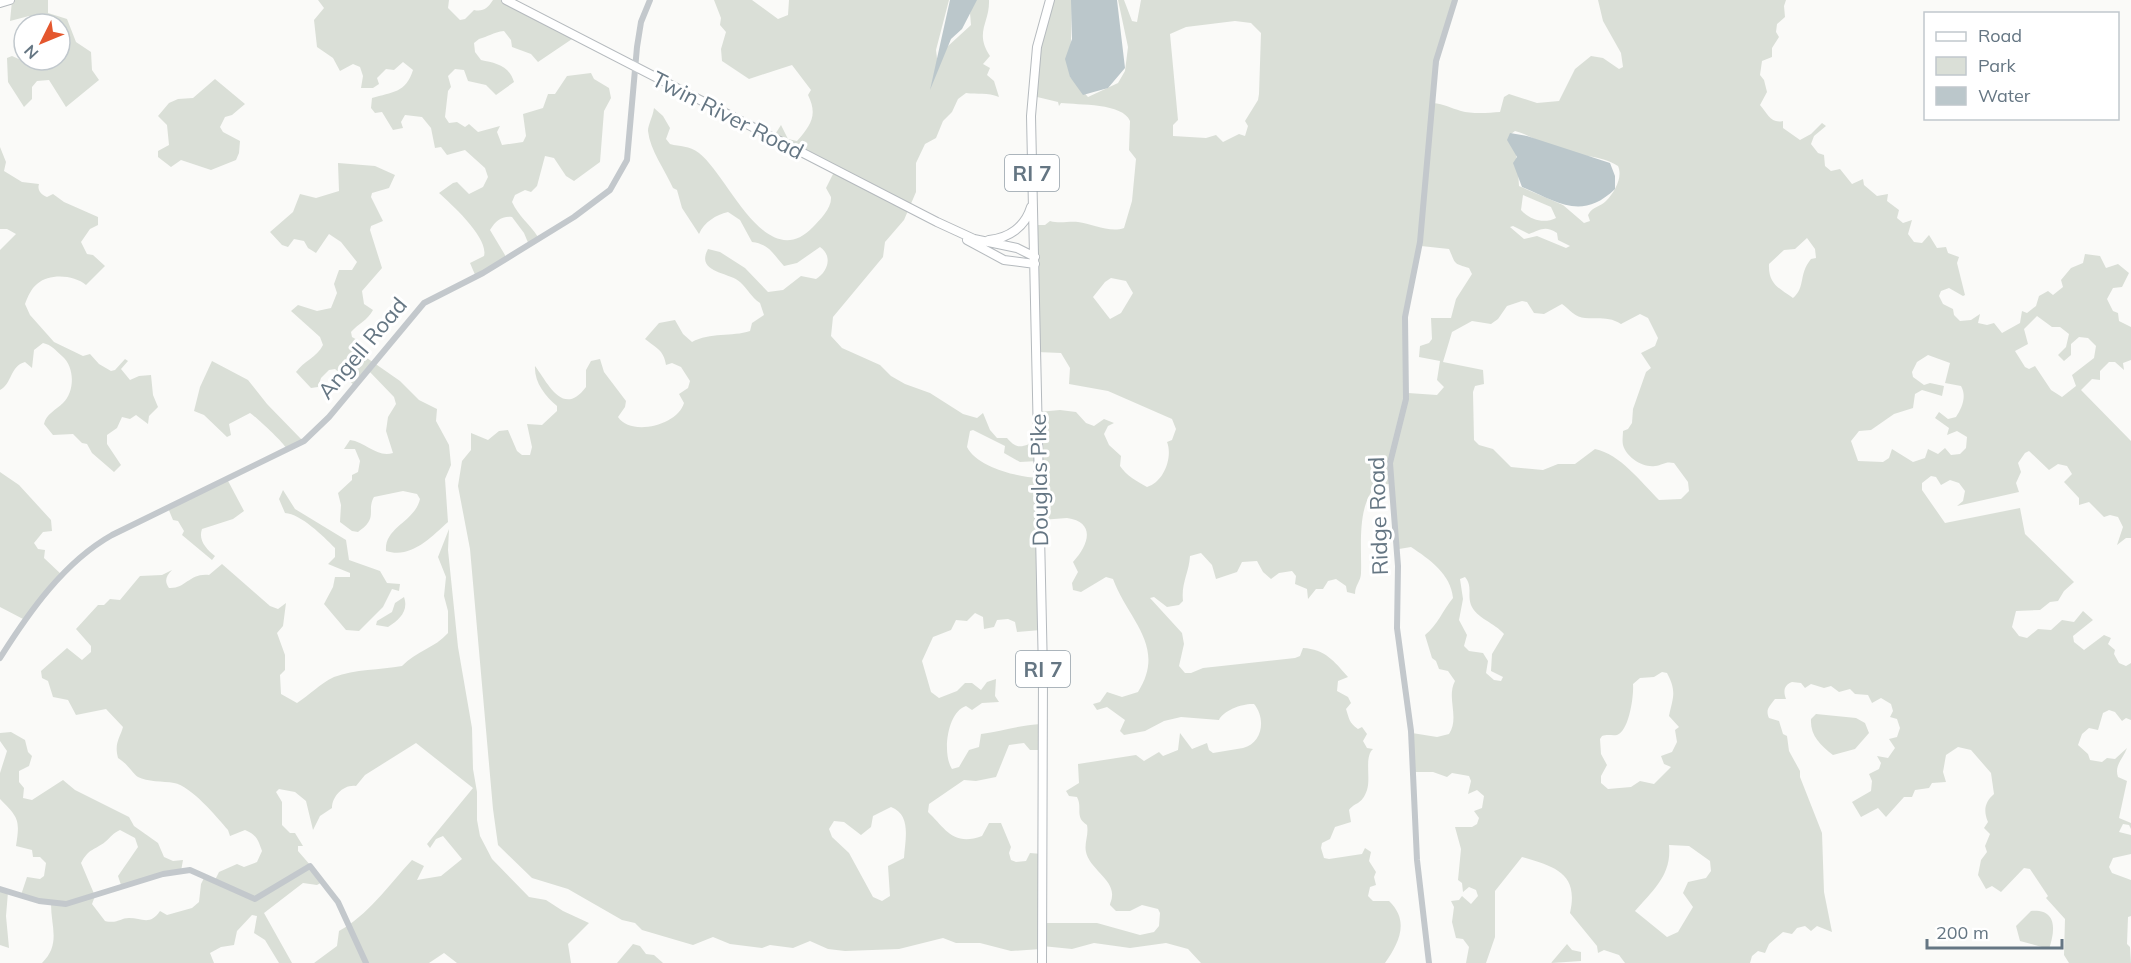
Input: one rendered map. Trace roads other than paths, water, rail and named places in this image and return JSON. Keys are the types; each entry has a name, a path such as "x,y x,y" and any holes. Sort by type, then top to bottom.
{"main road":[{"path":"0,3 10,0"},
{"name":"Twin River Road","path":"506,0 636,69 951,229 1004,260 1035,261"},
{"name":"Douglas Pike","path":"1042,963 1043,673 1031,116 1040,35 1050,0"},
{"path":"978,240 999,238 1015,231 1028,215 1033,194"},
{"name":"Twin River Road","path":"951,229 978,240 1017,248 1035,261"}],"street":[{"name":"Angell Road","path":"0,658 34,608 88,550 112,535 304,441 329,417 424,303 491,269 574,217 610,190 627,160 629,122 641,22 650,0"},
{"name":"Ridge Road","path":"1429,963 1417,860 1411,731 1397,628 1398,566 1389,471 1391,453 1406,399 1405,317 1420,242 1436,61 1455,0"},
{"path":"0,889 39,901 66,904 163,874 190,870 255,899 310,866 338,902 366,963"}],"water":[{"path":"950,0 977,0 962,29 951,39 930,90"},
{"path":"1071,0 1117,0 1125,68 1108,88 1083,95 1070,77 1065,59 1072,39"},
{"path":"1510,133 1527,136 1610,163 1615,176 1615,189 1603,199 1591,204 1569,206 1522,187 1513,163 1517,157 1507,140"}]}
